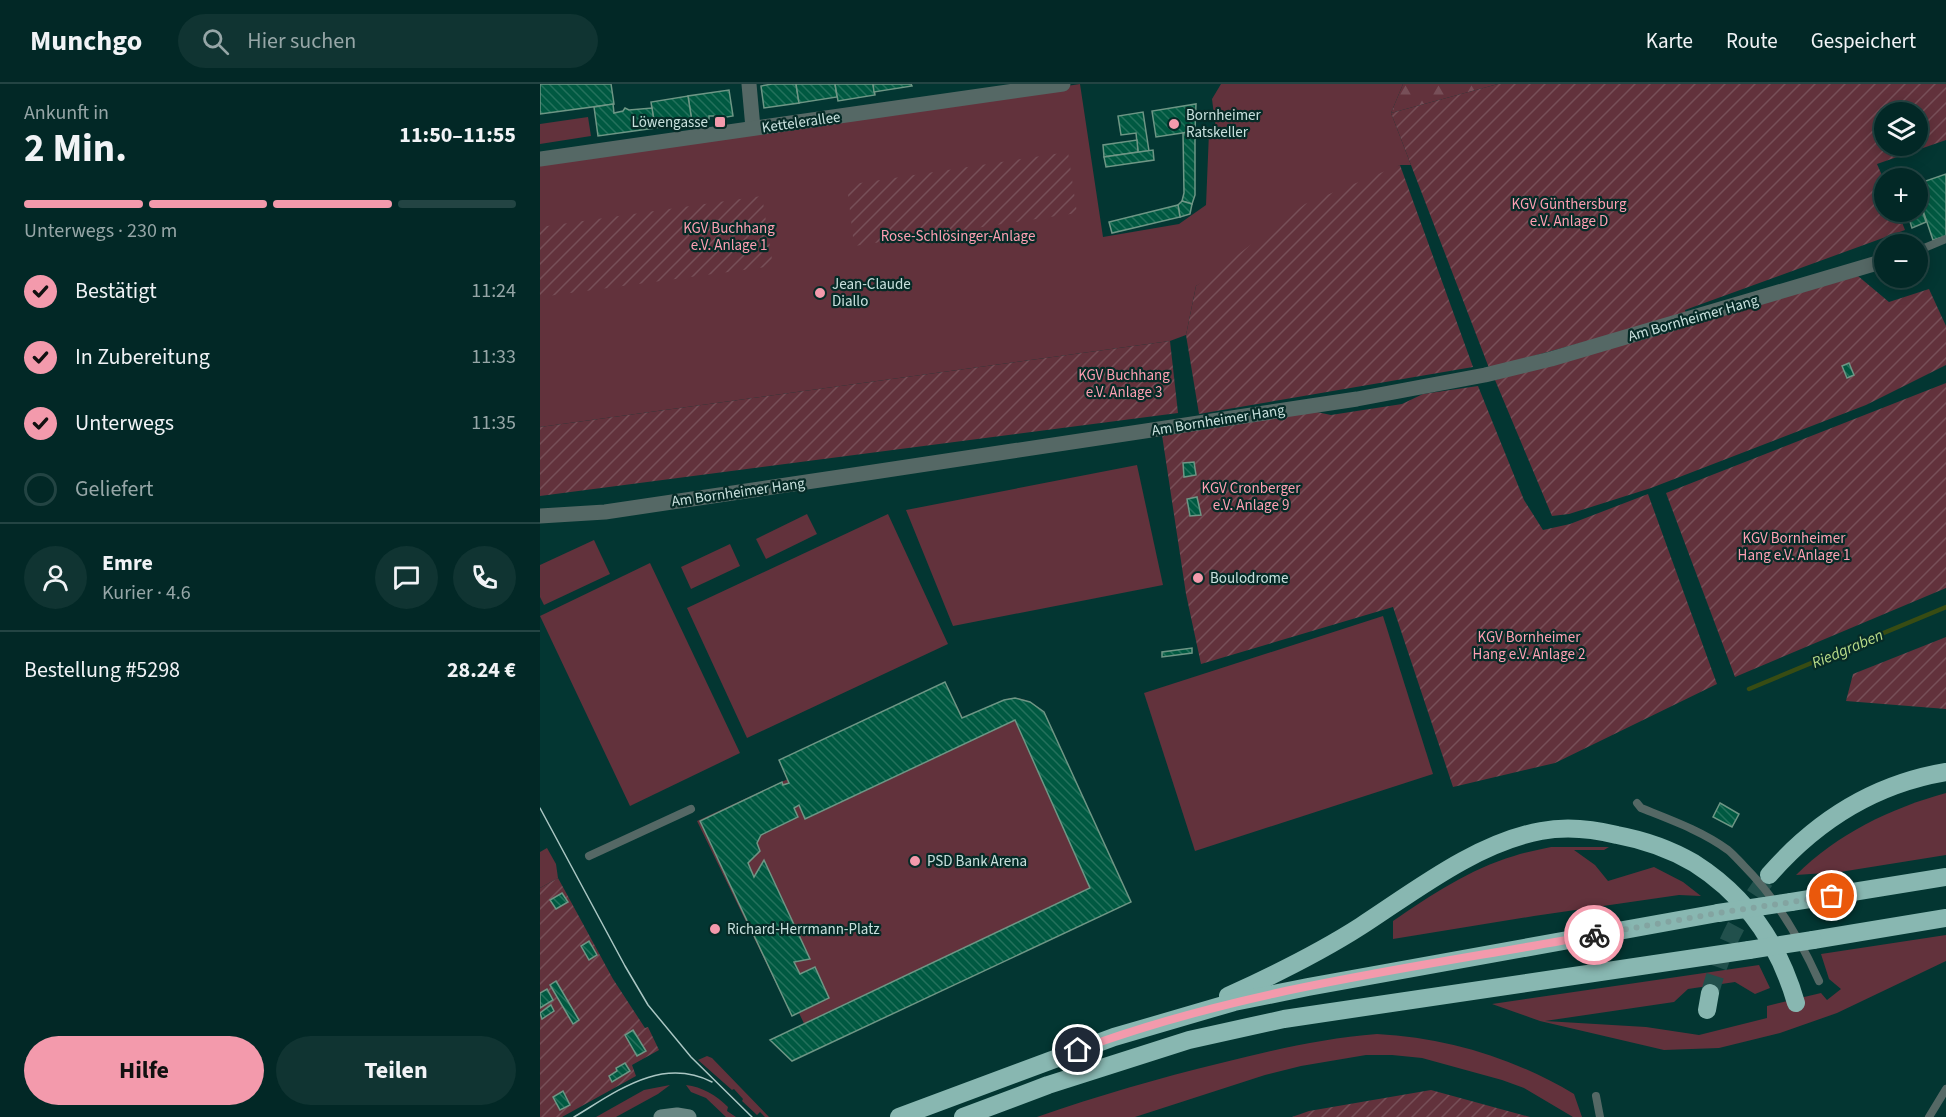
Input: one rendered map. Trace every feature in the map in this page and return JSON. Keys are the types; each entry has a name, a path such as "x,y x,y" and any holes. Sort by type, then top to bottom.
{"highway":[{"path":"1769,875 1804,838 1845,809 1888,787 1946,772"},
{"path":"1184,1015 1255,984 1308,956 1481,852 1510,839 1542,830 1572,828 1600,831 1650,843 1687,859 1721,882 1736,896 1762,928 1782,964 1796,1003"},
{"path":"899,1117 1114,1036 1234,1002 1718,913 1946,878"},
{"path":"963,1117 1048,1085 1189,1040 1284,1019 1749,950 1946,918"}],"main road":[{"path":"661,1117 677,1115 689,1117"}],"street":[{"path":"749,84 753,128"},
{"name":"Kettelerallee","path":"540,159 1063,84"},
{"name":"Am Bornheimer Hang","path":"540,516 605,512 855,475 1357,399 1474,377 1551,359 1874,264"}],"lane":[{"path":"1928,246 1946,239"},
{"path":"1637,803 1641,808 1692,829 1729,851 1756,878 1781,910 1804,948 1819,981"},
{"path":"589,856 691,809"},
{"path":"1929,1117 1946,1089"},
{"path":"1596,1096 1600,1117"}],"green space":[{"name":"Rose-Schlösinger-Anlage","path":"1080,84 1103,237 1179,224 1206,205 1209,132 1216,131 1212,99 1221,84 1403,84 1391,113 1411,165 1400,165 1196,286 1186,335 1170,341 540,427 540,164"},
{"path":"1403,84 1498,84 1391,113"},
{"name":"KGV Günthersburg e.V. Anlage D","path":"1498,84 1946,84 1946,140 1928,146 1928,102 1874,102 1874,156 1900,156 1877,164 1879,168 1874,168 1874,222 1902,222 1905,230 1894,234 1874,234 1874,241 1685,310 1686,314 1489,368 1391,113"},
{"path":"588,117 591,136 540,144 540,124"},
{"path":"1068,152 1077,213 854,246 847,185"},
{"path":"1400,165 1473,367 1199,414 1186,335 1196,286 1305,204"},
{"name":"KGV Buchhang e.V. Anlage 1","path":"762,196 773,266 540,297 540,227"},
{"path":"1858,276 1889,302 1929,289 1946,326 1946,365 1866,405 1651,488 1569,514 1552,516 1495,380"},
{"name":"KGV Buchhang e.V. Anlage 3","path":"1170,341 1178,413 540,496 540,427"},
{"name":"KGV Bornheimer Hang e.V. Anlage 1","path":"1946,383 1946,588 1735,677 1666,493"},
{"name":"KGV Bornheimer Hang e.V. Anlage 2","path":"1478,386 1524,500 1543,530 1570,524 1648,494 1717,684 1555,763 1453,787 1393,607 1201,664 1186,594 1162,435 1312,411 1331,415 1402,404 1423,394"},
{"path":"1137,465 1163,585 953,626 906,510"},
{"path":"807,514 817,534 766,559 756,539"},
{"path":"888,514 948,644 747,738 687,608"},
{"path":"594,540 610,574 544,605 540,597 540,565"},
{"path":"730,544 740,566 691,589 681,567"},
{"path":"650,563 740,753 630,806 540,616"},
{"path":"1383,616 1433,774 1195,851 1144,693"},
{"path":"1946,637 1946,709 1846,701 1853,674"},
{"name":"PSD Bank Arena","path":"1010,698 1031,703 1047,718 1131,902 816,1049 799,1013 792,1016 697,821 955,702 963,718"},
{"path":"1946,793 1946,855 1840,872 1796,875 1829,847 1866,824 1905,806"},
{"path":"1551,847 1609,847 1604,850 1574,850 1595,865 1608,881 1654,867 1683,882 1701,896 1679,895 1393,939 1393,921 1451,884 1498,861"},
{"path":"547,848 556,864 558,878 540,888 540,852"},
{"path":"558,878 613,979 645,1028 648,1027 659,1050 632,1065 636,1076 562,1117 540,1117 540,888"},
{"path":"1946,935 1946,961 1837,1013 1780,1033 1719,1048 1664,1050 1540,1021 1492,1004 1759,965 1770,988 1755,994 1735,982 1688,989 1674,1002 1545,1021 1646,1027 1699,1035 1767,1018 1767,1006 1821,993 1827,1000 1841,989 1829,979 1821,954"},
{"path":"1377,1034 1455,1045 1504,1060 1574,1094 1582,1117 1573,1117 1524,1088 1502,1080 1422,1058 1366,1055 1301,1066 1265,1075 1135,1117 1037,1117 1128,1088 1240,1058 1318,1042"},
{"path":"707,1056 712,1058 769,1117 765,1117 760,1112 757,1115 742,1101 743,1099 734,1089 732,1090 698,1060"},
{"path":"670,1085 616,1117 596,1117 644,1090"},
{"path":"686,1085 714,1095 728,1107 727,1111 736,1117 726,1117 706,1098 691,1092"},
{"path":"1431,1090 1530,1117 1292,1117 1309,1111"}],"building":[{"path":"540,84 611,84 614,104 540,114"},
{"path":"796,84 799,103 764,108 761,86"},
{"path":"796,84 835,84 837,97 799,103"},
{"path":"835,84 873,84 875,95 838,101"},
{"path":"873,84 911,84 912,86 874,92"},
{"path":"729,90 733,116 715,119 714,116 709,116 709,119 692,122 688,96"},
{"path":"688,96 692,122 673,125 673,122 667,123 668,126 655,128 651,102"},
{"path":"613,104 614,113 623,111 625,108 629,110 652,108 655,128 598,136 594,107"},
{"name":"Bornheimer Ratskeller","path":"1196,104 1195,131 1156,137 1152,111"},
{"path":"1143,112 1149,151 1138,152 1136,133 1121,135 1118,116"},
{"path":"1195,131 1195,195 1192,204 1182,201 1184,193 1183,133"},
{"path":"1137,140 1138,152 1104,157 1103,145"},
{"path":"1153,150 1154,160 1106,167 1104,157"},
{"path":"1946,174 1946,236 1933,240 1927,222 1928,180"},
{"path":"1182,201 1192,204 1190,214 1180,217 1178,205"},
{"path":"1178,205 1180,217 1112,233 1109,222"},
{"path":"1910,222 1926,222 1912,228"},
{"path":"1849,363 1854,375 1847,378 1842,366"},
{"path":"1194,462 1196,475 1184,477 1183,463"},
{"path":"1197,497 1201,515 1190,516 1187,499"},
{"path":"1192,648 1192,653 1162,657 1162,652"},
{"path":"945,682 962,718 1004,700 1015,698 1030,702 1044,712 1131,902 792,1061 770,1040 1090,888 1015,720 805,819 799,805 794,808 798,817 761,835 757,843 760,851 748,863 754,877 764,860 810,959 794,962 800,974 815,967 829,998 792,1016 700,821 782,782 783,785 789,783 779,760"},
{"path":"1720,803 1739,814 1732,827 1713,817"},
{"path":"562,893 568,902 556,909 550,900"},
{"path":"589,941 597,955 589,960 581,946"},
{"path":"556,981 579,1020 573,1024 550,985"},
{"path":"547,989 553,1000 540,1008 540,993"},
{"path":"551,1005 554,1011 542,1019 540,1013"},
{"path":"633,1030 646,1051 637,1056 625,1035"},
{"path":"625,1063 630,1071 612,1082 609,1076"},
{"path":"563,1091 570,1105 560,1110 553,1097"}],"waterway":[{"name":"Riedgraben","path":"1749,689 1946,607"}],"tunnel":[{"path":"1710,993 1720,961 1734,931 1769,875"}],"tram line":[{"path":"540,808 648,1005 691,1057 752,1117"},
{"path":"574,1117 623,1088 657,1075 675,1073 693,1075 712,1082"}],"way so far":[{"path":"1594,935 1832,896"}],"place":[{"name":"Löwengasse","path":"720,122"},
{"name":"Bornheimer Ratskeller","path":"1174,124"},
{"name":"Jean-Claude Diallo","path":"820,293"},
{"name":"Boulodrome","path":"1198,578"},
{"name":"PSD Bank Arena","path":"915,861"},
{"name":"Richard-Herrmann-Platz","path":"715,929"}],"route":[{"path":"1078,1050 1114,1036 1234,1002 1594,935"}],"park label":[{"name":"KGV Cronberger e.V. Anlage 9","path":"1251,496"}]}
